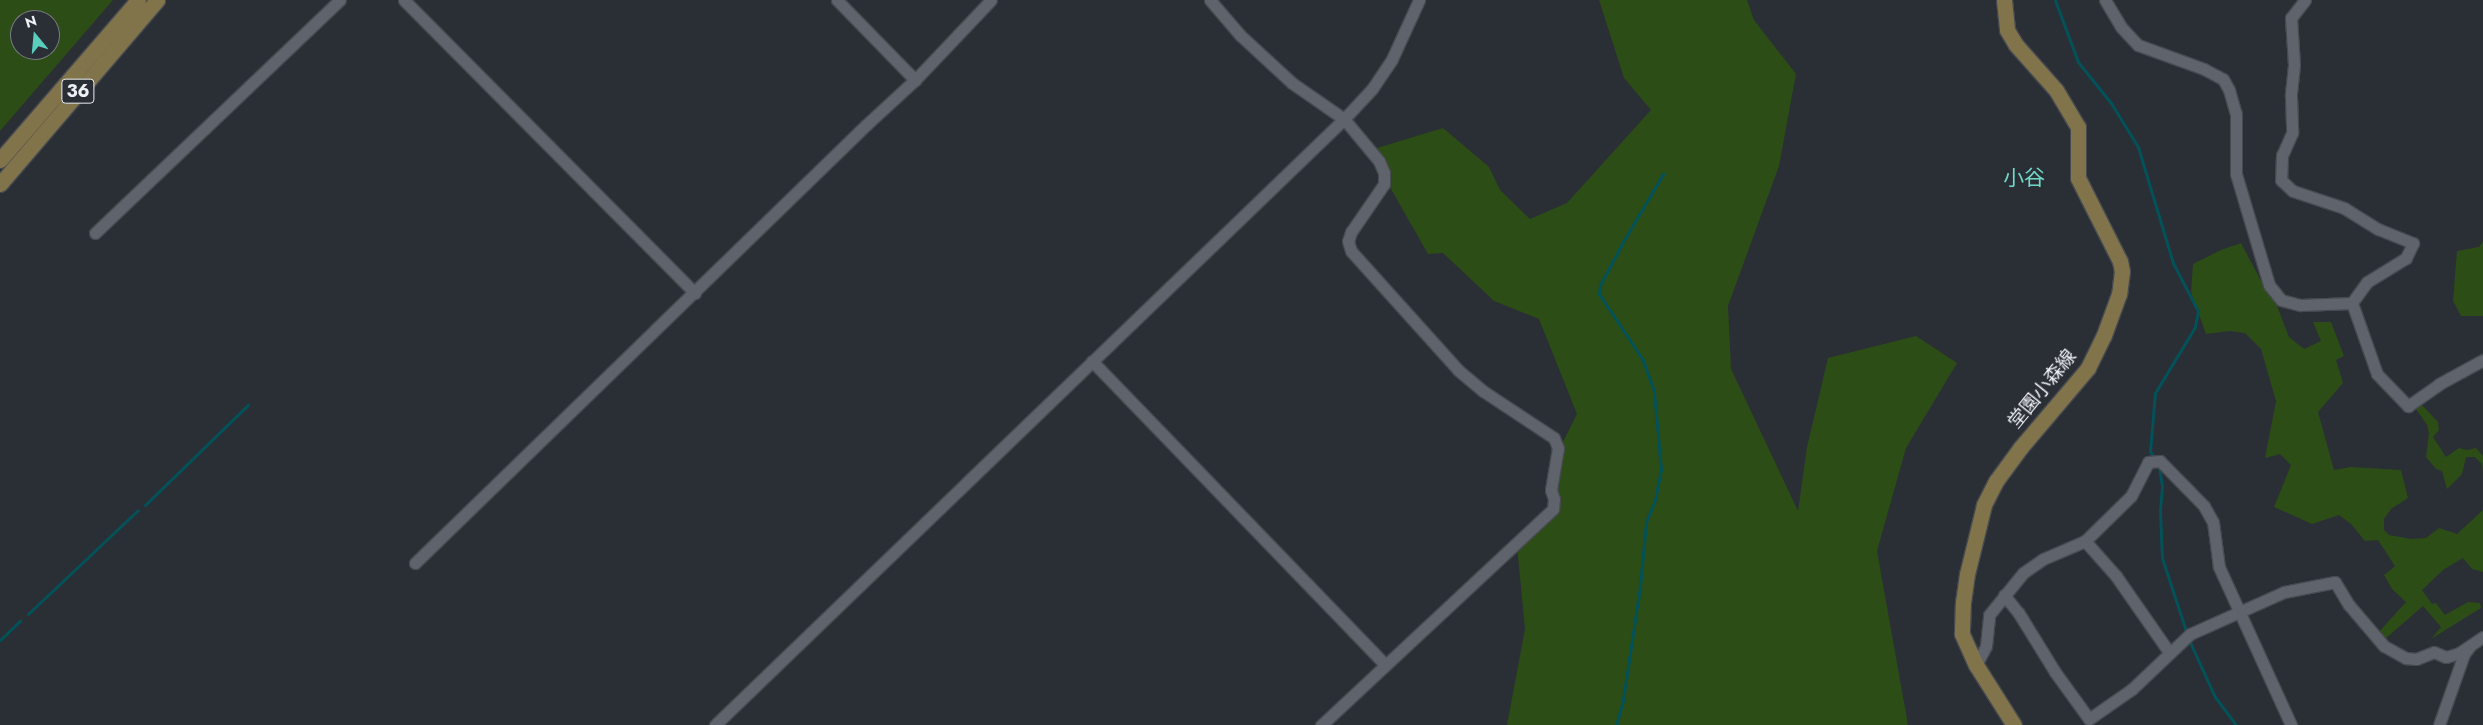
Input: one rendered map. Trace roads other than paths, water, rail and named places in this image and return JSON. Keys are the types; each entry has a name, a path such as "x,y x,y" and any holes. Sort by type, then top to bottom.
{"main road":[{"name":"36","path":"0,160 138,0"},
{"name":"36","path":"0,184 157,0"},
{"name":"堂園小森線","path":"2004,0 2008,30 2016,45 2056,90 2078,127 2078,178 2120,261 2122,271 2119,294 2088,368 2016,453 1996,481 1984,505 1967,574 1961,620 1962,634 1976,666 2014,725"}],"street":[{"path":"95,233 340,0"},
{"path":"404,0 695,293"},
{"path":"837,0 915,80"},
{"path":"415,563 866,125 915,80 990,0"},
{"path":"1210,0 1240,35 1292,83 1344,119 1379,160 1384,173 1384,184 1351,232 1348,241 1352,251 1458,370 1483,391 1554,438 1558,448 1551,490 1554,499 1553,509 1321,725"},
{"path":"715,725 1344,119 1372,89 1392,59 1419,0"},
{"path":"2105,0 2121,27 2138,45 2204,69 2223,79 2229,90 2236,114 2236,174 2269,285 2280,300 2300,305 2352,303"},
{"path":"2305,0 2291,18 2294,66 2291,96 2292,133 2282,155 2281,180 2293,191 2344,208 2378,229 2413,243 2406,258 2366,282 2352,303"},
{"path":"2352,303 2377,374 2408,406 2439,384 2483,360"},
{"path":"1092,361 1385,664"},
{"path":"1976,666 1986,646 1989,615 2023,573 2036,564 2085,541 2131,496 2148,462 2160,461 2204,506 2213,522 2218,568 2291,725"},
{"path":"2085,541 2116,576 2169,652"},
{"path":"2004,595 2018,612 2055,672 2089,719 2132,689 2190,634 2284,592 2335,582 2349,605 2384,646 2406,658 2416,658 2434,652 2446,657 2483,637"},
{"path":"2439,725 2464,654 2471,645"}],"waterway":[{"path":"2055,0 2078,62 2111,103 2138,147 2173,263 2198,311 2195,327 2155,393 2150,451 2155,460"},
{"path":"1616,725 1623,700 1640,586 1646,522 1655,500 1661,470 1654,391 1643,360 1599,294 1600,285 1663,174"},
{"path":"145,505 248,405"},
{"path":"2159,467 2162,487 2160,511 2162,558 2187,634"},
{"path":"28,614 138,510"},
{"path":"0,640 20,621"},
{"path":"2189,640 2215,697 2236,725"}],"district":[{"name":"小谷","path":"2024,178"}]}
